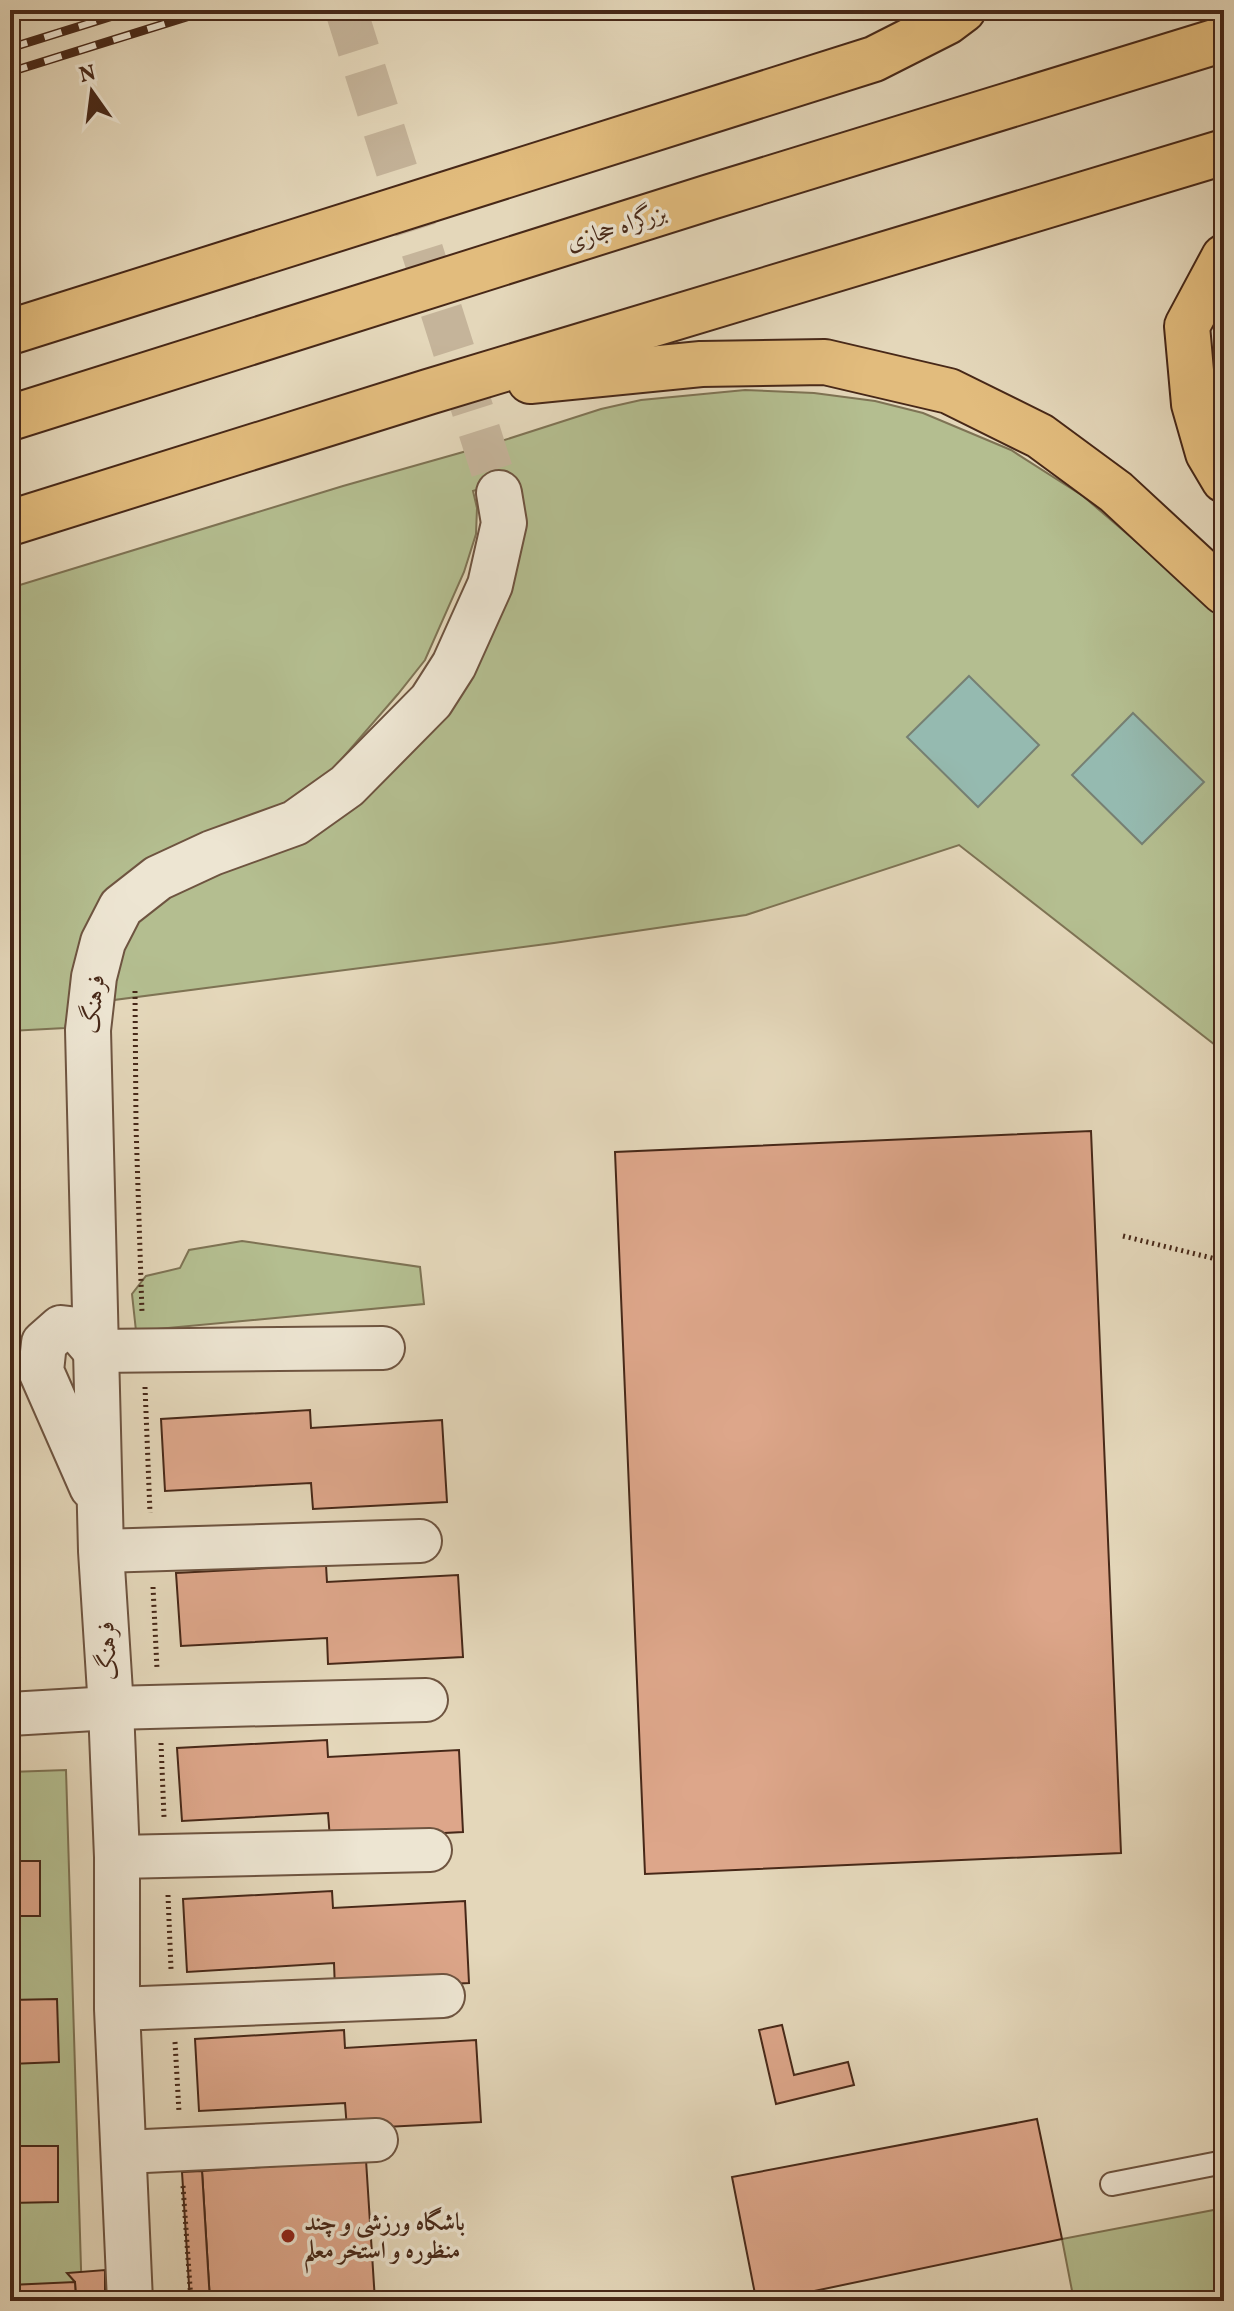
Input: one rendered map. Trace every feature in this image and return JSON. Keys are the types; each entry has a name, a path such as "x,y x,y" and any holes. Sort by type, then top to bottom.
{"highway":[{"path":"10,332 874,59 947,22 963,10"},
{"name":"بزرگراه حجازی","path":"10,418 1224,39"},
{"path":"10,523 428,392 1224,152"},
{"path":"1224,257 1187,326 1194,404 1208,453 1224,480"},
{"path":"428,392 701,364 825,362 949,391 1040,436 1116,492 1224,592"}],"street":[{"name":"فرهنگ","path":"96,1351 88,1030 94,977 103,942 121,907 158,878 212,853 295,823 347,786 431,701 454,665 490,585 504,523 499,493"},
{"name":"فرهنگ","path":"96,1351 78,1330 61,1328 44,1343 41,1371 100,1506 117,1857 117,2009 130,2301"},
{"path":"96,1351 383,1348"},
{"path":"101,1551 420,1541"},
{"path":"111,1708 426,1700"},
{"name":"فرهنگ","path":"20,1705 111,1708"},
{"path":"117,1857 430,1850"},
{"path":"117,2009 443,1996"},
{"path":"124,2152 376,2140"}],"lane":[{"path":"1112,2184 1224,2162"}],"path":[{"path":"1123,1236 1224,1261"}],"green space":[{"path":"745,390 814,393 875,401 923,413 1011,450 1083,496 1224,617 1224,1052 959,845 746,915 106,1001 119,948 141,912 166,891 314,832 385,769 462,683 506,584 521,520 507,480 473,491 477,508 476,534 464,572 425,660 318,790 206,839 157,865 123,888 99,921 78,969 65,1028 10,1031 10,588 601,409 641,400"},
{"path":"242,1241 420,1267 424,1304 136,1331 132,1294 146,1276 180,1268 189,1250"},
{"path":"10,1289 20,1656 10,1647"},
{"path":"66,1770 82,2301 10,2301 10,1772"},
{"path":"1224,2208 1224,2290 1170,2301 1074,2301 1062,2239"}],"water":[{"path":"969,676 1039,745 978,807 907,737"},
{"path":"1133,713 1204,782 1142,844 1072,775"}],"building":[{"path":"1091,1131 1121,1853 645,1874 615,1152"},
{"path":"310,1410 311,1428 442,1420 447,1502 313,1509 311,1483 165,1491 161,1419"},
{"path":"326,1565 327,1582 458,1575 463,1657 328,1664 327,1638 181,1646 176,1573"},
{"path":"327,1740 328,1757 459,1750 463,1832 330,1839 328,1813 182,1821 177,1748"},
{"path":"10,1861 40,1861 40,1916 10,1916"},
{"path":"332,1891 333,1908 465,1901 469,1983 335,1990 334,1963 187,1972 183,1899"},
{"path":"57,1999 59,2062 10,2064 10,2000"},
{"path":"782,2025 794,2075 848,2062 854,2085 776,2104 759,2030"},
{"path":"344,2030 345,2048 476,2040 481,2122 347,2129 345,2103 199,2111 195,2039"},
{"path":"1037,2119 1062,2239 800,2294 756,2299 732,2177"},
{"path":"10,2146 58,2146 58,2202 10,2203"},
{"name":"باشگاه ورزشی و چند منظوره و استخر معلم","path":"366,2160 375,2301 210,2301 202,2171"},
{"path":"202,2171 210,2301 190,2301 182,2172"},
{"path":"105,2270 105,2301 76,2301 75,2282 67,2273"},
{"path":"75,2282 76,2301 10,2301 10,2285"}],"tunnel":[{"path":"346,10 499,493"}],"railway":[{"path":"10,48 132,10"},
{"path":"10,72 209,10"}],"place":[{"name":"باشگاه ورزشی و چند منظوره و استخر معلم","path":"288,2236"}]}
